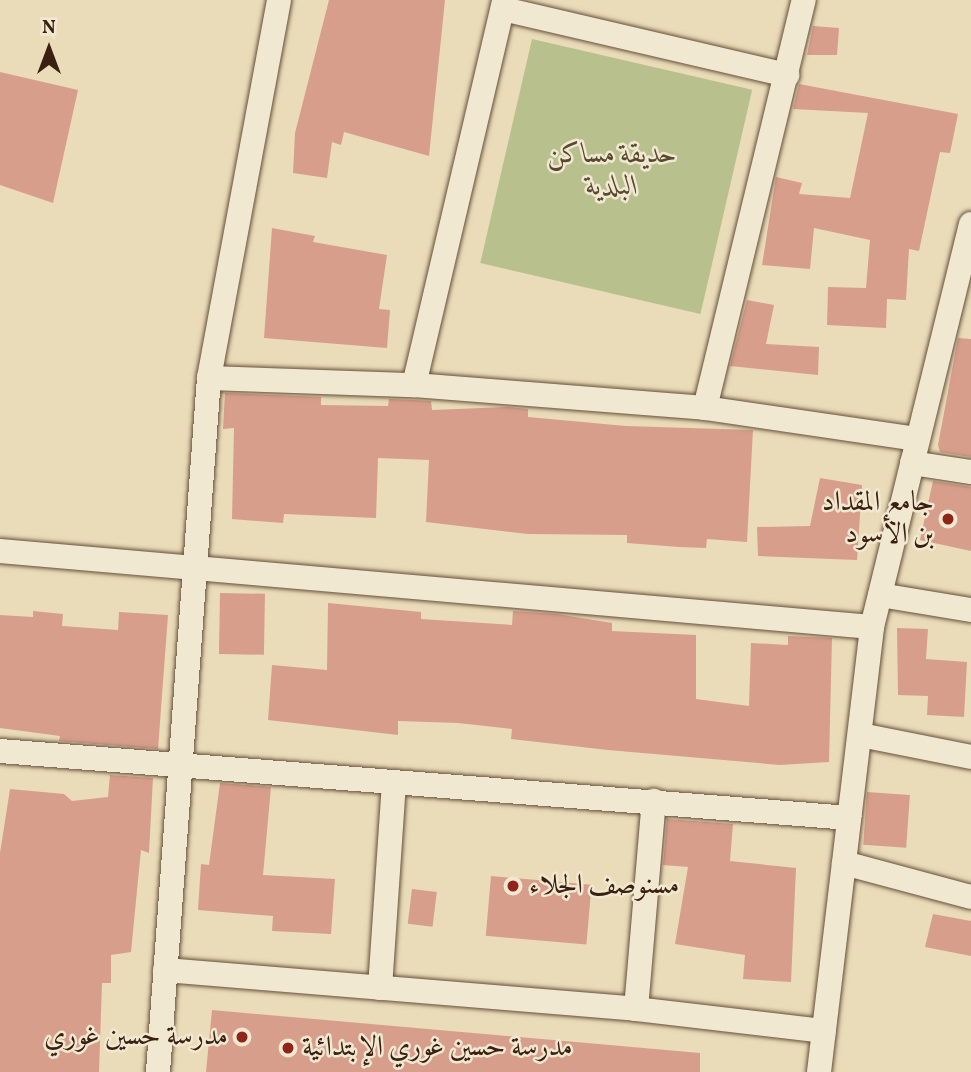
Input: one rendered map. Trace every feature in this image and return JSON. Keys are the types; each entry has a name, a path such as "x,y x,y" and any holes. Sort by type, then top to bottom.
{"street":[{"path":"158,1072 178,765 209,378 231,235 279,0"},
{"path":"705,408 804,0"},
{"path":"414,384 504,4 786,75"},
{"path":"821,1072 872,627 918,439 959,320 971,224"},
{"path":"209,378 414,384 705,408 918,439"},
{"path":"912,463 971,472"},
{"path":"0,551 872,627"},
{"path":"880,595 971,610"},
{"path":"861,735 971,757"},
{"path":"0,751 849,818"},
{"path":"380,988 394,782"},
{"path":"636,1010 654,801"},
{"path":"844,863 971,897"},
{"path":"165,970 636,1010 824,1031"}],"green space":[{"name":"حديقة مساكن البلدية","path":"532,39 752,90 700,314 480,263"}],"building":[{"path":"329,0 445,0 429,156 344,132 341,145 332,142 327,178 293,173 295,133"},
{"path":"813,26 839,28 837,55 807,55"},
{"path":"0,72 78,90 53,203 0,185"},
{"path":"799,84 958,114 950,153 940,152 919,251 909,249 906,300 887,299 886,328 827,325 828,287 866,288 870,240 814,228 810,269 762,265 776,177 802,183 799,194 850,198 868,113 793,109"},
{"path":"272,228 315,236 313,242 387,255 379,309 390,310 387,348 264,338"},
{"path":"747,300 774,305 766,344 819,347 818,375 730,366"},
{"path":"958,338 971,339 971,457 940,452 938,445"},
{"path":"225,393 321,397 321,405 388,406 389,399 431,401 432,410 507,407 528,409 528,417 626,426 753,430 747,542 707,539 706,548 679,547 627,543 627,535 528,534 426,522 429,460 378,458 376,518 284,514 283,523 232,519 234,428 223,429"},
{"path":"820,478 862,485 857,560 758,556 757,527 810,526"},
{"name":"جامع المقداد بن الأسود","path":"933,481 971,487 971,551 920,540"},
{"path":"220,593 265,594 264,655 219,654"},
{"path":"328,603 421,612 421,619 512,625 513,611 557,614 612,623 612,631 696,635 696,699 749,706 751,643 788,645 788,636 832,638 829,762 780,765 608,750 511,739 512,729 458,723 398,721 398,735 268,720 272,665 327,670"},
{"path":"33,611 63,614 62,626 118,630 119,612 168,615 158,749 59,741 60,736 0,728 0,615 33,617"},
{"path":"897,628 928,629 926,659 967,662 964,717 927,715 928,696 898,695"},
{"path":"110,775 153,778 149,853 141,850 131,952 111,955 111,983 102,983 99,1072 0,1072 0,853 10,789 64,794 72,801 108,797"},
{"path":"220,783 271,787 263,875 335,879 331,934 272,931 273,916 198,910 201,864 209,865"},
{"path":"867,792 910,795 906,848 863,845"},
{"path":"667,819 733,824 730,861 796,868 791,982 743,979 745,955 675,944 688,867 663,865"},
{"path":"491,876 592,885 586,945 486,936"},
{"path":"412,889 437,892 433,927 408,924"},
{"path":"933,914 971,921 971,956 925,947"},
{"path":"212,1010 700,1053 700,1072 206,1072"}],"place":[{"name":"جامع المقداد بن الأسود","path":"948,519"},
{"name":"مسنوصف الجلاء","path":"513,886"},
{"name":"مدرسة حسين غوري","path":"242,1037"},
{"name":"مدرسة حسين غوري الإبتدائية","path":"288,1048"}]}
